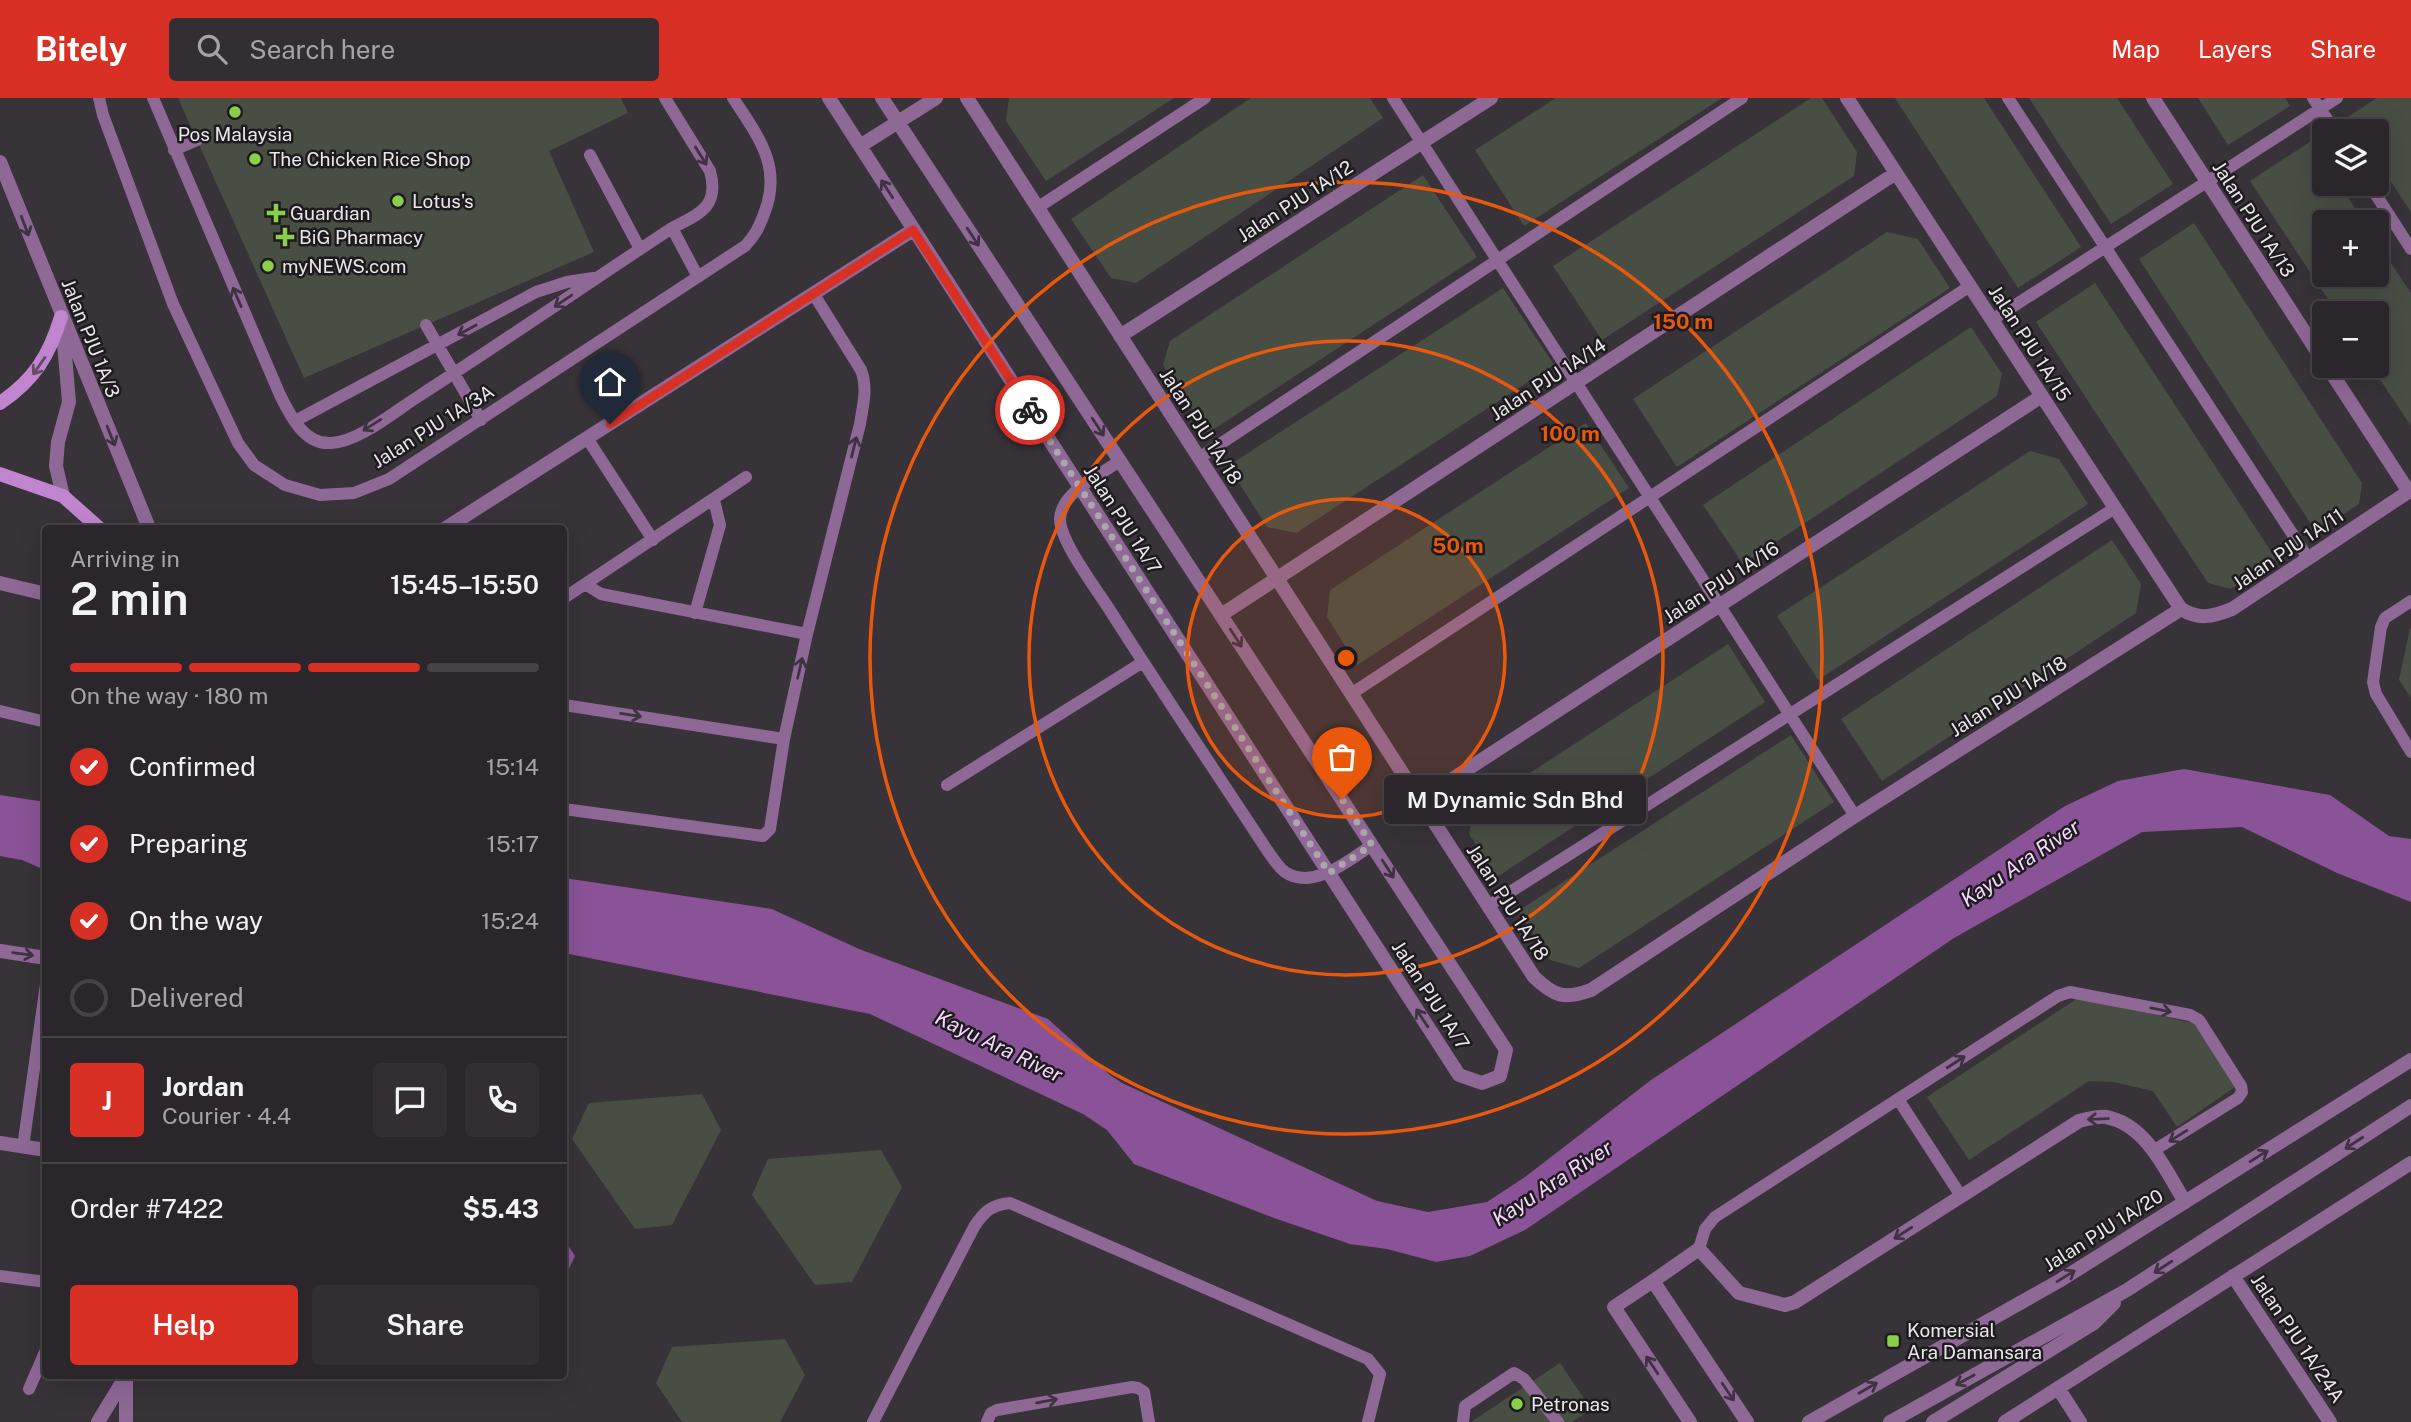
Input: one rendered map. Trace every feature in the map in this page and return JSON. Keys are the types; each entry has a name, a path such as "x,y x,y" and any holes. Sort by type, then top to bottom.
{"main road":[{"path":"0,403 40,368 55,338 61,317"},
{"path":"0,474 64,496 96,525"}],"street":[{"name":"Jalan PJU 1A/7","path":"829,98 1460,1075 1482,1083 1500,1076 1506,1050 882,98"},
{"path":"860,146 936,98"},
{"name":"Jalan PJU 1A/18","path":"967,98 1534,977 1549,992 1563,996 1591,990 1855,816 2181,609"},
{"name":"Jalan PJU 1A/12","path":"1120,336 1490,98"},
{"name":"Jalan PJU 1A/15","path":"1847,98 2181,609"},
{"name":"Jalan PJU 1A/13","path":"2153,98 2312,344"},
{"name":"Jalan PJU 1A/3","path":"0,162 148,525"},
{"name":"Jalan PJU 1A/14","path":"1221,615 1896,173"},
{"path":"451,525 913,230"},
{"path":"61,317 69,402 58,442 57,466 64,496"},
{"name":"Jalan PJU 1A/13","path":"2334,378 2410,491"},
{"name":"Jalan PJU 1A/16","path":"1420,800 2042,396"},
{"name":"Jalan PJU 1A/11","path":"2181,609 2194,617 2209,617 2232,610 2410,491"},
{"path":"0,583 42,593"},
{"path":"0,951 42,957"},
{"name":"Jalan PJU 1A/20","path":"1809,1422 2059,1281 2411,1060"},
{"path":"1890,1422 2127,1290 2411,1106"},
{"path":"1690,1422 1614,1307 1699,1250 1739,1293 1785,1305 1795,1302 2079,1121 2105,1117 2128,1126 2142,1137 2185,1202"},
{"path":"0,1146 42,1149"},
{"path":"2005,1422 2411,1164"},
{"name":"Jalan PJU 1A/24A","path":"2233,1276 2330,1422"},
{"path":"1653,1280 1747,1422"},
{"path":"1933,1422 2094,1323 2127,1290"},
{"path":"98,1422 124,1379"},
{"path":"126,1379 126,1422"},
{"path":"2058,1388 2080,1422"}],"lane":[{"name":"Jalan PJU 1A/3A","path":"99,98 173,304 238,443 254,465 285,485 320,495 354,493 389,480 745,246 756,235 771,196 772,172 760,139 733,98"},
{"path":"153,98 280,395 295,421 315,441 331,443 354,437 672,228 701,212 713,195 710,171 665,98"},
{"path":"1037,208 1205,98"},
{"path":"1393,98 1855,816"},
{"path":"1199,458 1742,98"},
{"path":"2008,98 2308,558"},
{"path":"1992,320 2207,182 2317,103 2337,98"},
{"path":"2317,103 2327,119"},
{"path":"174,150 197,140"},
{"path":"590,155 640,249"},
{"path":"2377,196 2411,249"},
{"path":"672,228 698,277"},
{"path":"295,421 536,292 566,282 597,278"},
{"path":"1351,694 1970,286"},
{"path":"567,808 764,836 770,829 784,739 807,634 860,424 865,392 865,380 861,370 813,293"},
{"path":"426,325 481,420"},
{"path":"587,438 653,540"},
{"path":"1120,461 1080,488 1063,507 1060,518 1067,543 1143,662 1284,872 1297,877 1329,873 1372,845"},
{"path":"567,596 746,477"},
{"path":"695,613 720,525 715,500"},
{"path":"1488,906 2115,508"},
{"path":"585,584 601,594 807,634"},
{"path":"2411,601 2385,618 2381,627 2373,682 2375,694 2411,752"},
{"path":"947,785 1143,662"},
{"path":"567,705 784,739"},
{"path":"0,711 42,721"},
{"path":"1699,1250 1705,1228 1715,1217 2058,996 2070,992 2199,1020 2241,1086 2242,1092 2238,1098 2153,1151"},
{"path":"23,1147 42,1012"},
{"path":"1898,1099 1961,1196"},
{"path":"873,1422 983,1214 995,1204 1010,1203 1368,1359 1380,1374 1368,1422"},
{"path":"0,1276 42,1281"},
{"path":"29,1389 42,1359"},
{"path":"1463,1422 1465,1406 1514,1373 1524,1379 1558,1422"},
{"path":"987,1422 991,1413 997,1410 1132,1387 1144,1392 1149,1422"}],"water":[{"name":"Kayu Ara River","path":"2184,769 2330,795 2389,836 2411,839 2411,902 2337,873 2242,827 2142,832 1954,938 1525,1230 1470,1256 1436,1262 1387,1249 1350,1244 1134,1164 1107,1130 1083,1114 870,1014 567,954 567,878 772,909 859,949 1048,1019 1122,1083 1377,1201 1428,1212 1487,1202 1525,1177 1651,1080 2065,806 2118,781"},
{"path":"0,795 42,802 42,869 22,860 0,856"},
{"path":"567,1244 575,1256 567,1273"}],"building":[{"name":"Lotus's","path":"178,98 621,98 628,113 549,151 594,252 304,378"},
{"path":"1009,98 1174,98 1046,181 1006,121"},
{"path":"1251,98 1370,98 1383,118 1136,283 1111,278 1071,219"},
{"path":"1556,98 1722,98 1524,226 1475,150"},
{"path":"1811,98 1822,98 1857,152 1854,176 1602,340 1553,266"},
{"path":"1895,98 1984,98 2081,247 2018,288"},
{"path":"2029,98 2117,98 2173,184 2111,224"},
{"path":"2198,98 2285,98 2290,106 2228,145"},
{"path":"2377,98 2411,98 2411,212 2389,179 2389,119 2351,119 2349,116"},
{"path":"2311,141 2312,196 2347,196 2356,210 2312,210 2312,275 2250,181"},
{"path":"1423,175 1477,257 1208,433 1163,365 1170,341"},
{"path":"2194,223 2362,483 2359,504 2316,532 2139,259"},
{"path":"1887,232 1918,239 1950,288 1677,467 1633,399"},
{"path":"2389,260 2411,293 2411,426 2379,378 2389,378 2389,301 2329,301 2320,287 2389,287"},
{"path":"2095,283 2276,559 2231,589 2208,583 2036,322"},
{"path":"1503,288 1554,365 1296,533 1267,527 1228,466"},
{"path":"1971,327 2002,374 1997,396 1743,564 1703,505"},
{"path":"1586,423 1629,488 1357,665 1327,617 1330,590"},
{"path":"2030,451 2059,459 2088,504 1818,680 1777,616"},
{"path":"2112,540 2141,584 2136,613 1882,781 1841,719"},
{"path":"2411,629 2411,698 2399,680"},
{"path":"1728,644 1765,702 1497,877 1469,834 1476,808"},
{"path":"1791,735 1834,802 1579,968 1550,960 1518,911"},
{"path":"2078,998 2197,1024 2238,1085 2177,1127 2153,1091 2113,1082 2089,1081 1969,1160 1927,1097"},
{"path":"702,1094 721,1130 672,1225 635,1229 572,1139 589,1103"},
{"path":"881,1150 902,1187 852,1282 815,1285 752,1195 768,1159"},
{"path":"785,1339 805,1375 780,1422 682,1422 656,1383 672,1347"},
{"path":"1560,1363 1591,1409 1572,1422 1471,1422"}],"way so far":[{"path":"1030,410 1329,873 1372,845 1342,799"}],"place":[{"name":"Pos Malaysia","path":"235,112"},
{"name":"The Chicken Rice Shop","path":"255,159"},
{"name":"Lotus's","path":"398,201"},
{"name":"Guardian","path":"276,213"},
{"name":"BiG Pharmacy","path":"285,237"},
{"name":"myNEWS.com","path":"268,266"},
{"name":"M Dynamic Sdn Bhd","path":"1342,799"},
{"name":"Komersial Ara Damansara","path":"1893,1341"},
{"name":"Petronas","path":"1517,1404"}],"route":[{"path":"610,424 913,230 1030,410"}]}
